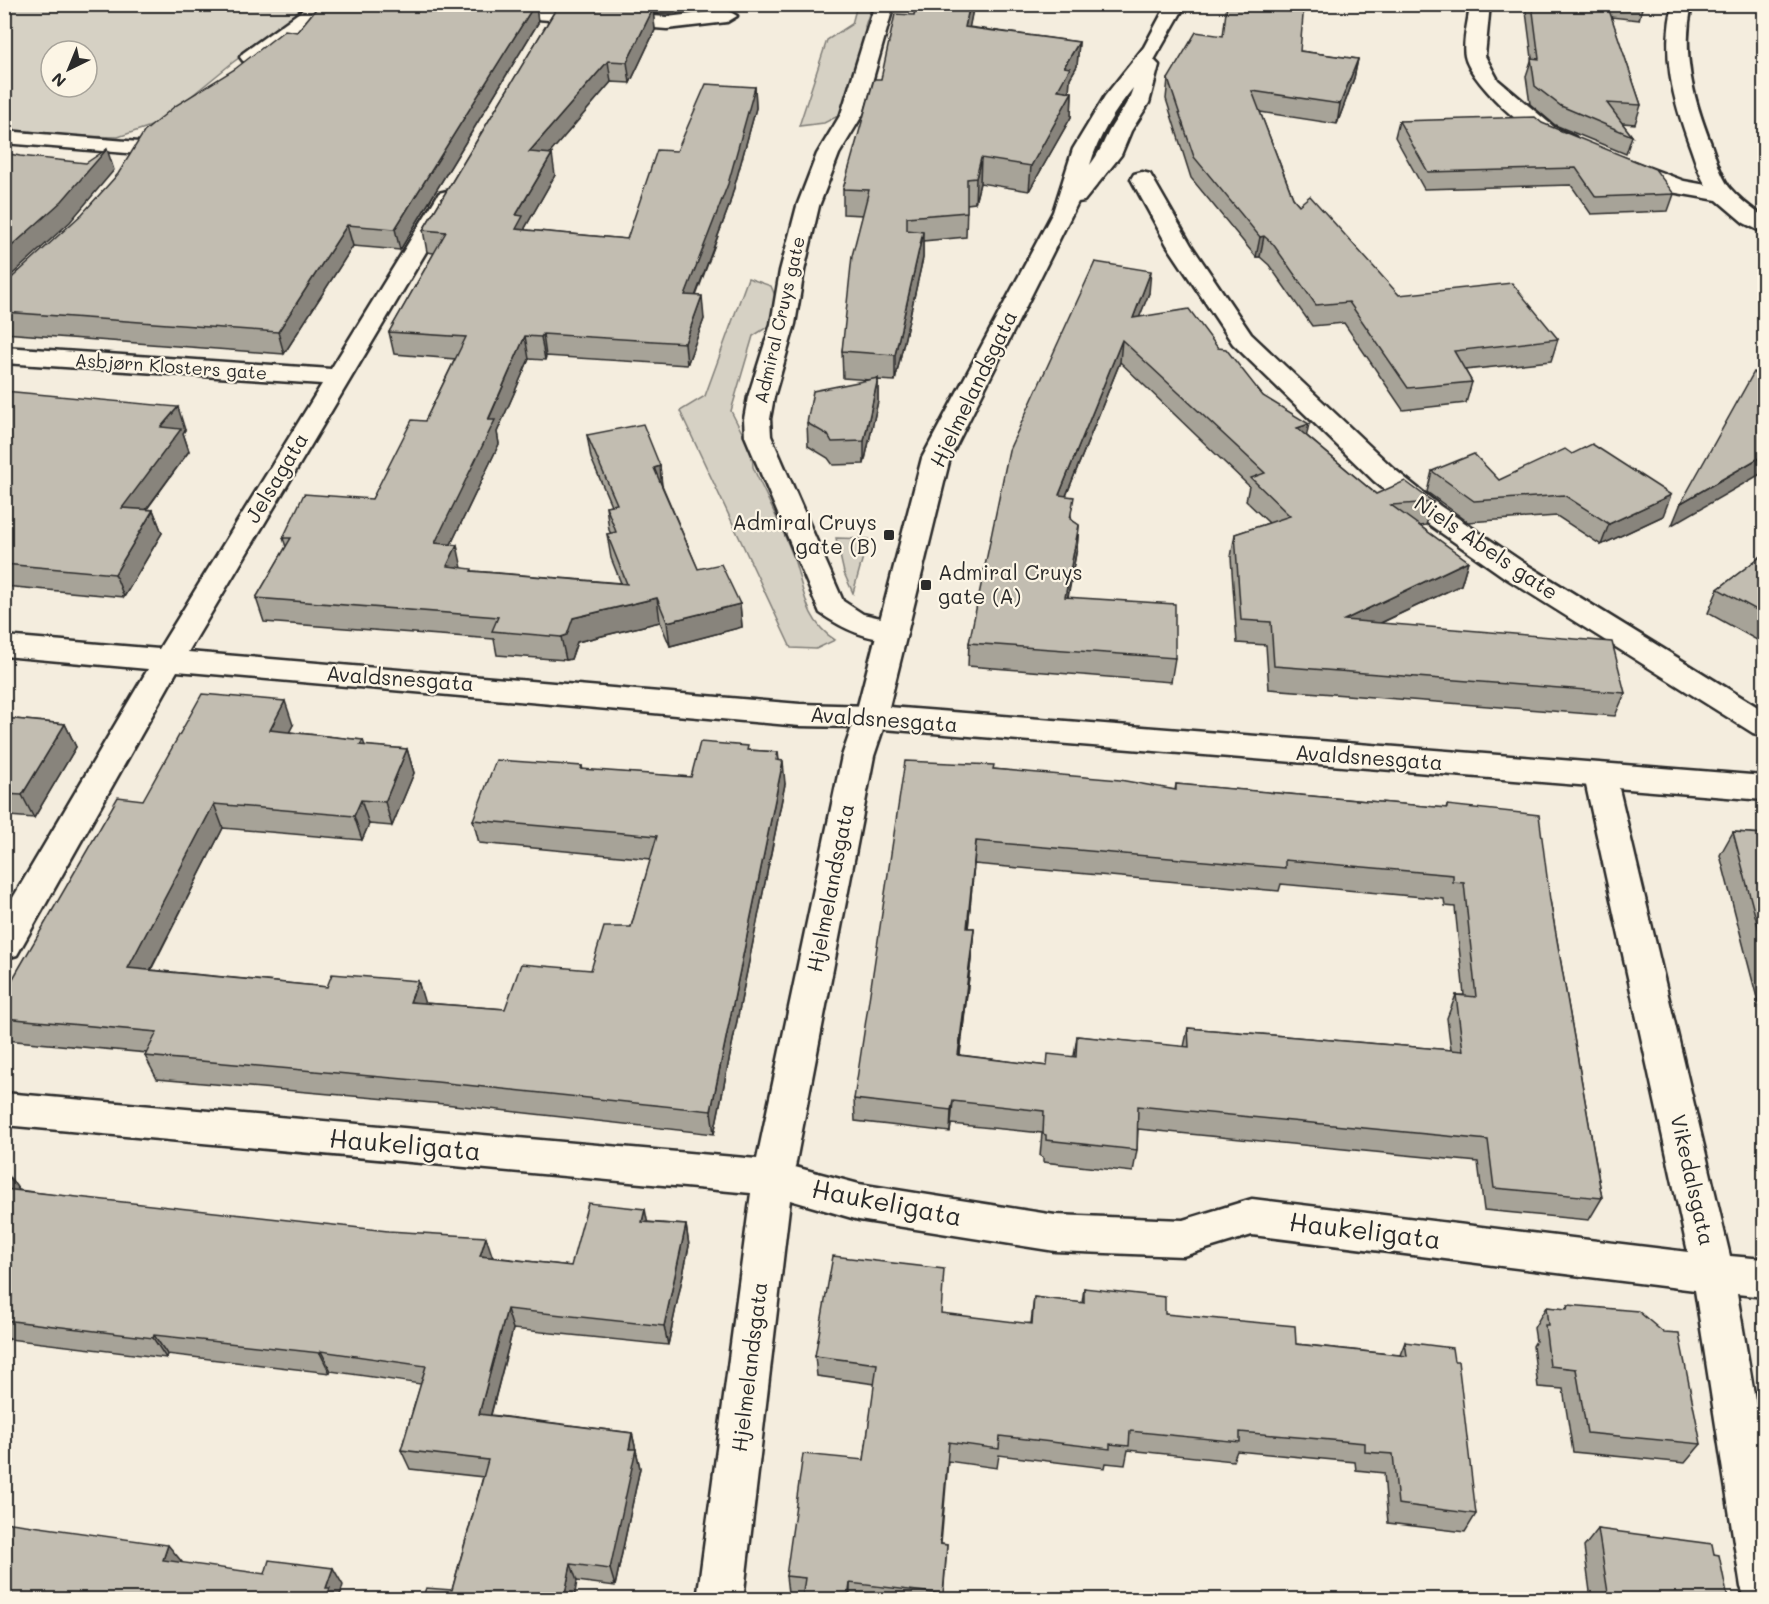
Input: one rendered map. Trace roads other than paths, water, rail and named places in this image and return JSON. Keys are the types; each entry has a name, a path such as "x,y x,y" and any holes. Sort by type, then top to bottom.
{"street":[{"path":"232,73 324,4"},
{"name":"Admiral Cruys gate","path":"885,4 852,114 828,154 808,206 792,271 783,324 760,397 757,419 758,436 793,514 830,606 854,622 892,630"},
{"name":"Hjelmelandsgata","path":"720,1599 772,1178 858,756 871,717 936,459 1064,212 1110,154 1120,131 1139,102 1153,49 1177,4"},
{"path":"1480,4 1475,56 1490,83 1546,132 1587,151"},
{"path":"1683,4 1676,27 1676,61 1684,102 1709,170 1724,195 1764,226"},
{"path":"469,10 558,10 668,22 727,16"},
{"path":"541,40 558,10"},
{"path":"4,137 135,158 159,132"},
{"path":"1608,159 1679,187 1724,195"},
{"name":"Niels Abels gate","path":"1142,179 1179,245 1242,339 1384,475 1430,512 1514,570 1764,725"},
{"name":"Jelsagata","path":"4,945 168,660 456,182"},
{"name":"Asbjørn Klosters gate","path":"4,355 117,365 339,377"},
{"name":"Avaldsnesgata","path":"4,646 800,715 871,717 1764,788"},
{"name":"Vikedalsgata","path":"1600,776 1713,1272 1764,1587"},
{"name":"Haukeligata","path":"4,1109 772,1178 859,1202 1055,1233 1183,1238 1252,1216 1634,1265 1764,1278"}],"place":[{"name":"Admiral Cruys gate (B)","path":"889,535"},
{"name":"Admiral Cruys gate (A)","path":"926,585"}]}
